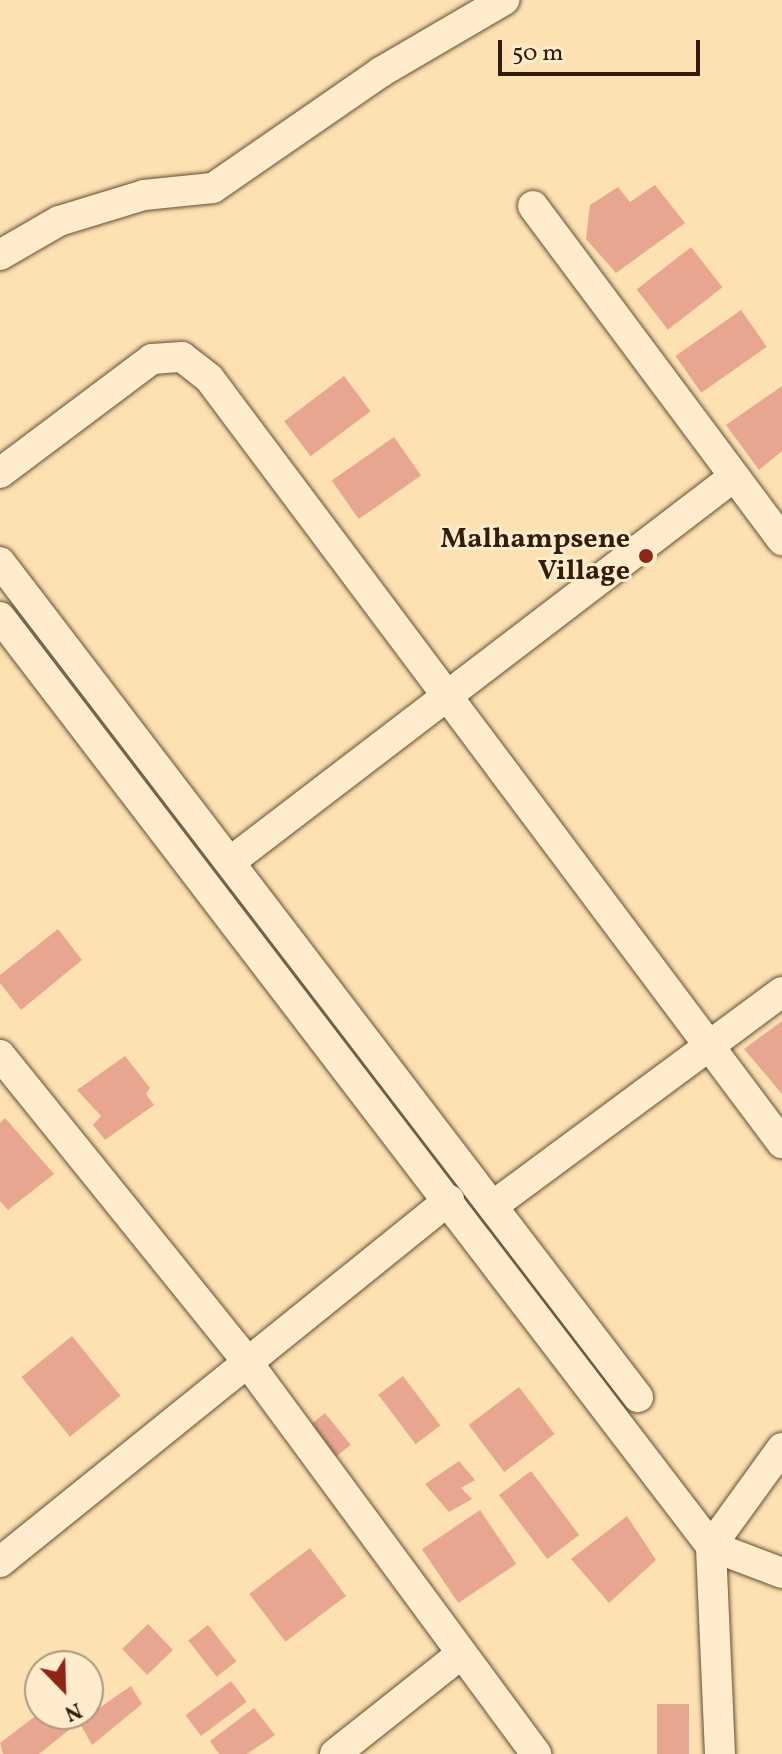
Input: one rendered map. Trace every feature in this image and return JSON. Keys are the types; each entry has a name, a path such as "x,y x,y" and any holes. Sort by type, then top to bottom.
{"street":[{"path":"0,255 59,221 144,195 213,188 381,72 504,0"},
{"path":"533,206 732,478 782,540"},
{"path":"0,473 152,359 182,357 209,378 782,1143"},
{"path":"230,862 450,697 732,478"},
{"path":"0,562 638,1397"},
{"path":"0,617 711,1546 782,1573"},
{"path":"494,1205 782,992"},
{"path":"5,1072 245,1359 536,1754"},
{"path":"0,1562 245,1359 449,1200"},
{"path":"720,1754 711,1546 782,1448"},
{"path":"335,1754 461,1654"}],"building":[{"path":"655,185 685,223 616,273 586,239 590,205 618,187 630,202"},
{"path":"691,247 722,287 668,330 637,289"},
{"path":"741,310 767,347 701,393 675,356"},
{"path":"344,376 370,411 311,456 284,421"},
{"path":"782,386 782,451 759,470 726,425"},
{"path":"394,437 421,476 359,519 332,481"},
{"path":"58,929 82,960 21,1010 0,983 0,975"},
{"path":"782,1021 782,1094 744,1049"},
{"path":"125,1056 150,1088 146,1094 154,1105 105,1140 93,1125 101,1116 77,1090"},
{"path":"5,1118 54,1174 8,1210 0,1201 0,1123"},
{"path":"72,1336 120,1396 70,1437 21,1377"},
{"path":"403,1376 440,1426 416,1444 378,1395"},
{"path":"519,1387 555,1434 504,1472 469,1425"},
{"path":"325,1413 351,1445 336,1457 310,1425"},
{"path":"459,1461 475,1480 461,1488 472,1499 449,1512 425,1484"},
{"path":"531,1471 579,1535 547,1559 499,1495"},
{"path":"480,1510 516,1564 458,1603 422,1549"},
{"path":"627,1516 656,1560 609,1603 571,1559"},
{"path":"310,1548 346,1596 285,1642 249,1594"},
{"path":"148,1624 173,1650 147,1675 122,1649"},
{"path":"208,1625 236,1661 217,1677 188,1640"},
{"path":"231,1681 247,1702 201,1736 185,1715"},
{"path":"131,1686 142,1704 92,1745 84,1730 104,1730 104,1705"},
{"path":"657,1704 689,1704 689,1754 657,1754"},
{"path":"254,1708 275,1735 247,1754 219,1754 210,1741"},
{"path":"24,1725 24,1730 69,1730 39,1754 3,1754 0,1743"}],"place":[{"name":"Malhampsene Village","path":"646,556"}]}
